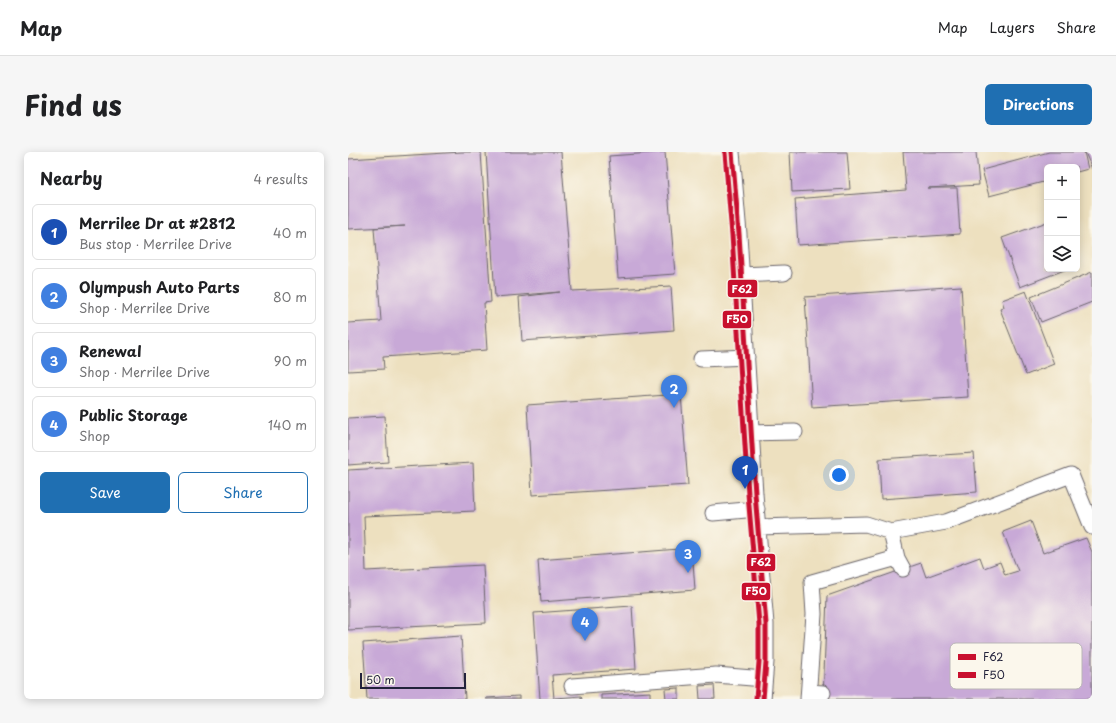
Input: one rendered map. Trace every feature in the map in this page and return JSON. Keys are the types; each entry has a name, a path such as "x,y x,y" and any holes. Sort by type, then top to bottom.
{"street":[{"path":"732,152 751,434 766,624 766,662 763,699"},
{"path":"741,275 784,273"},
{"path":"701,359 747,357"},
{"path":"751,434 794,432"},
{"path":"758,527 866,524 891,532 946,522 1071,475 1092,528"},
{"path":"713,513 757,510"},
{"path":"813,695 820,614 812,582 900,564 891,532"},
{"path":"572,686 716,675 764,679"}],"building":[{"path":"481,152 491,302 484,303 487,350 383,357 384,369 348,371 348,323 381,321 374,228 405,226 348,229 348,159"},
{"path":"486,152 561,152 572,291 671,286 674,330 522,341 519,297 560,292 495,297"},
{"path":"665,152 675,274 618,278 609,156"},
{"path":"790,152 847,152 850,189 792,192"},
{"path":"903,152 976,152 979,185 928,188 957,188 960,234 798,245 795,199 906,190"},
{"path":"1049,152 1084,152 1088,169 1080,171 1080,164 1044,164 1044,182 989,196 982,170"},
{"path":"1085,152 1092,152 1092,169"},
{"path":"1044,223 1044,272 1059,272 1020,287 1002,238"},
{"path":"1092,272 1092,302 1041,322 1031,297"},
{"path":"961,286 968,397 812,407 805,297"},
{"path":"1026,291 1054,364 1026,375 1000,309 1004,307 1002,300"},
{"path":"681,394 688,485 532,495 527,405"},
{"path":"385,416 388,462 348,465 348,418"},
{"path":"974,453 977,492 881,499 879,459"},
{"path":"473,463 475,511 364,516 366,571 483,565 486,623 348,630 348,470"},
{"path":"1031,521 1043,553 1086,538 1092,552 1092,699 823,699 827,596 921,563 926,577 980,557 984,568 1000,562 1005,575 1018,571 1003,532"},
{"path":"692,548 695,590 541,602 538,560"},
{"path":"632,606 636,669 552,675 554,699 540,699 534,613"},
{"path":"461,636 465,699 367,699 363,643"},
{"path":"714,685 715,699 700,699 699,686"},
{"path":"679,688 679,699 666,699 665,689"},
{"path":"650,692 650,699 601,699 601,695"},
{"path":"519,696 519,699 486,699 486,698"},
{"path":"581,696 582,699 555,698"}],"transit line":[{"name":"F62","path":"732,152 739,234 755,494 766,624 766,662 763,699"},
{"name":"F50","path":"725,153 732,235 748,494 759,624 759,662 756,698"}],"place":[{"name":"Olympush Auto Parts","path":"674,408"},
{"name":"Merrilee Dr at #2812","path":"745,489"},
{"name":"Renewal","path":"688,573"},
{"name":"Public Storage","path":"585,641"}]}
